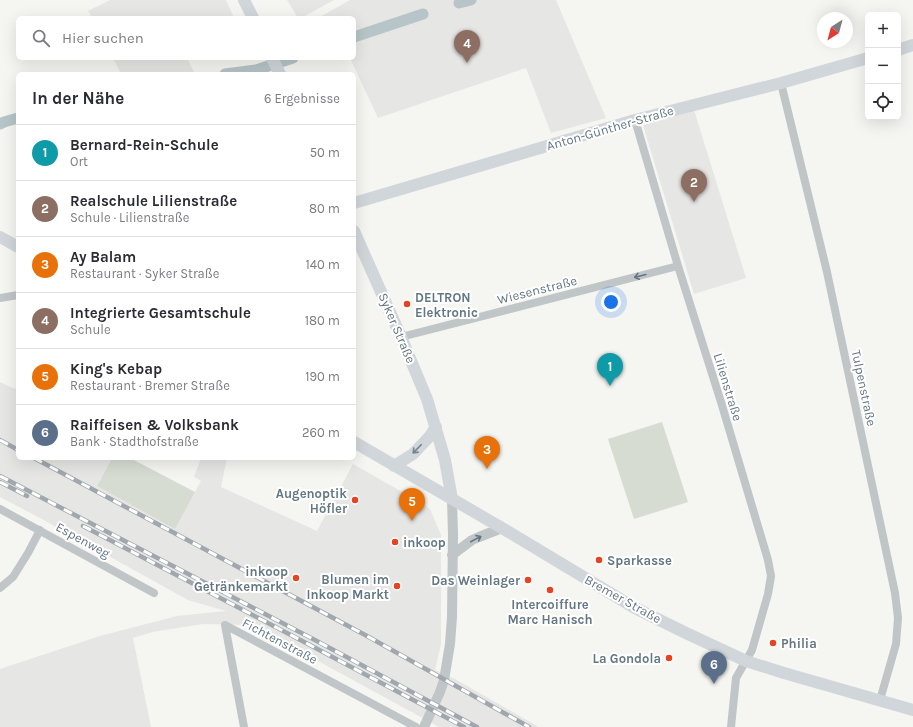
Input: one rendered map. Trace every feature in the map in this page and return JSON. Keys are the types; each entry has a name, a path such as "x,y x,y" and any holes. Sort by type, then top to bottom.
{"main road":[{"path":"244,0 252,16"},
{"path":"901,49 913,45"},
{"name":"Anton-Günther-Straße","path":"356,202 635,120 865,59"},
{"path":"273,60 279,72"},
{"name":"Syker Straße","path":"356,236 427,399 446,460 452,499"},
{"path":"0,237 16,246"},
{"path":"394,466 414,454 436,427"},
{"name":"Bremer Straße","path":"356,443 636,608 688,634 746,660 784,673 913,710"}],"street":[{"name":"Tulpenstraße","path":"781,82 828,272 895,593 898,618 896,644 880,700"},
{"name":"Lilienstraße","path":"635,120 768,560 771,576 768,594 752,650 736,678 731,727"},
{"name":"Wiesenstraße","path":"401,337 678,266"},
{"path":"0,298 16,295"},
{"path":"424,727 444,680 450,644 452,617 452,499"},
{"name":"Espenweg","path":"0,509 154,593"},
{"path":"452,555 472,540 502,528"},
{"path":"0,588 13,577 40,530"},
{"name":"Fichtenstraße","path":"244,727 225,625 416,727"}],"shaded area":[{"path":"110,0 226,0 233,16 91,16 88,11"},
{"path":"287,0 334,0 305,16 297,16"},
{"path":"350,0 556,0 606,118 551,133 526,68 378,118 351,60 356,60 356,16 322,16"},
{"path":"114,60 188,60 194,72 120,72"},
{"path":"694,110 746,278 694,294 643,125"},
{"path":"0,382 15,389 16,387 16,460 111,460 97,486 175,528 201,481 194,477 200,460 227,460 221,487 317,531 353,464 430,509 441,535 441,644 435,670 455,679 539,727 439,727 252,625 203,624 153,632 133,638 151,727 0,727 0,669 100,636 177,616 226,611 188,600 0,497"},
{"path":"662,422 688,502 634,519 608,439"},
{"path":"111,460 134,460 195,492 175,529 97,486"}],"waterway":[{"path":"459,3 471,0"},
{"path":"356,36 423,14"},
{"path":"240,72 256,70 287,60"},
{"path":"0,124 16,119"}],"railway":[{"path":"0,440 16,449"},
{"path":"38,460 367,636 529,727"},
{"path":"0,476 313,639 477,727"},
{"path":"0,482 27,496"},
{"path":"83,526 464,727"}],"place":[{"name":"Integrierte Gesamtschule","path":"467,63"},
{"name":"Realschule Lilienstraße","path":"694,202"},
{"name":"DELTRON Elektronic","path":"407,304"},
{"name":"Bernard-Rein-Schule","path":"610,386"},
{"name":"Ay Balam","path":"487,469"},
{"name":"Augenoptik Höfler","path":"355,500"},
{"name":"King's Kebap","path":"412,521"},
{"name":"inkoop","path":"395,542"},
{"name":"Sparkasse","path":"599,560"},
{"name":"inkoop Getränkemarkt","path":"296,578"},
{"name":"Das Weinlager","path":"528,580"},
{"name":"Blumen im Inkoop Markt","path":"397,586"},
{"name":"Intercoiffure Marc Hanisch","path":"550,590"},
{"name":"Philia","path":"773,643"},
{"name":"La Gondola","path":"669,658"},
{"name":"Raiffeisen & Volksbank","path":"714,684"}]}
